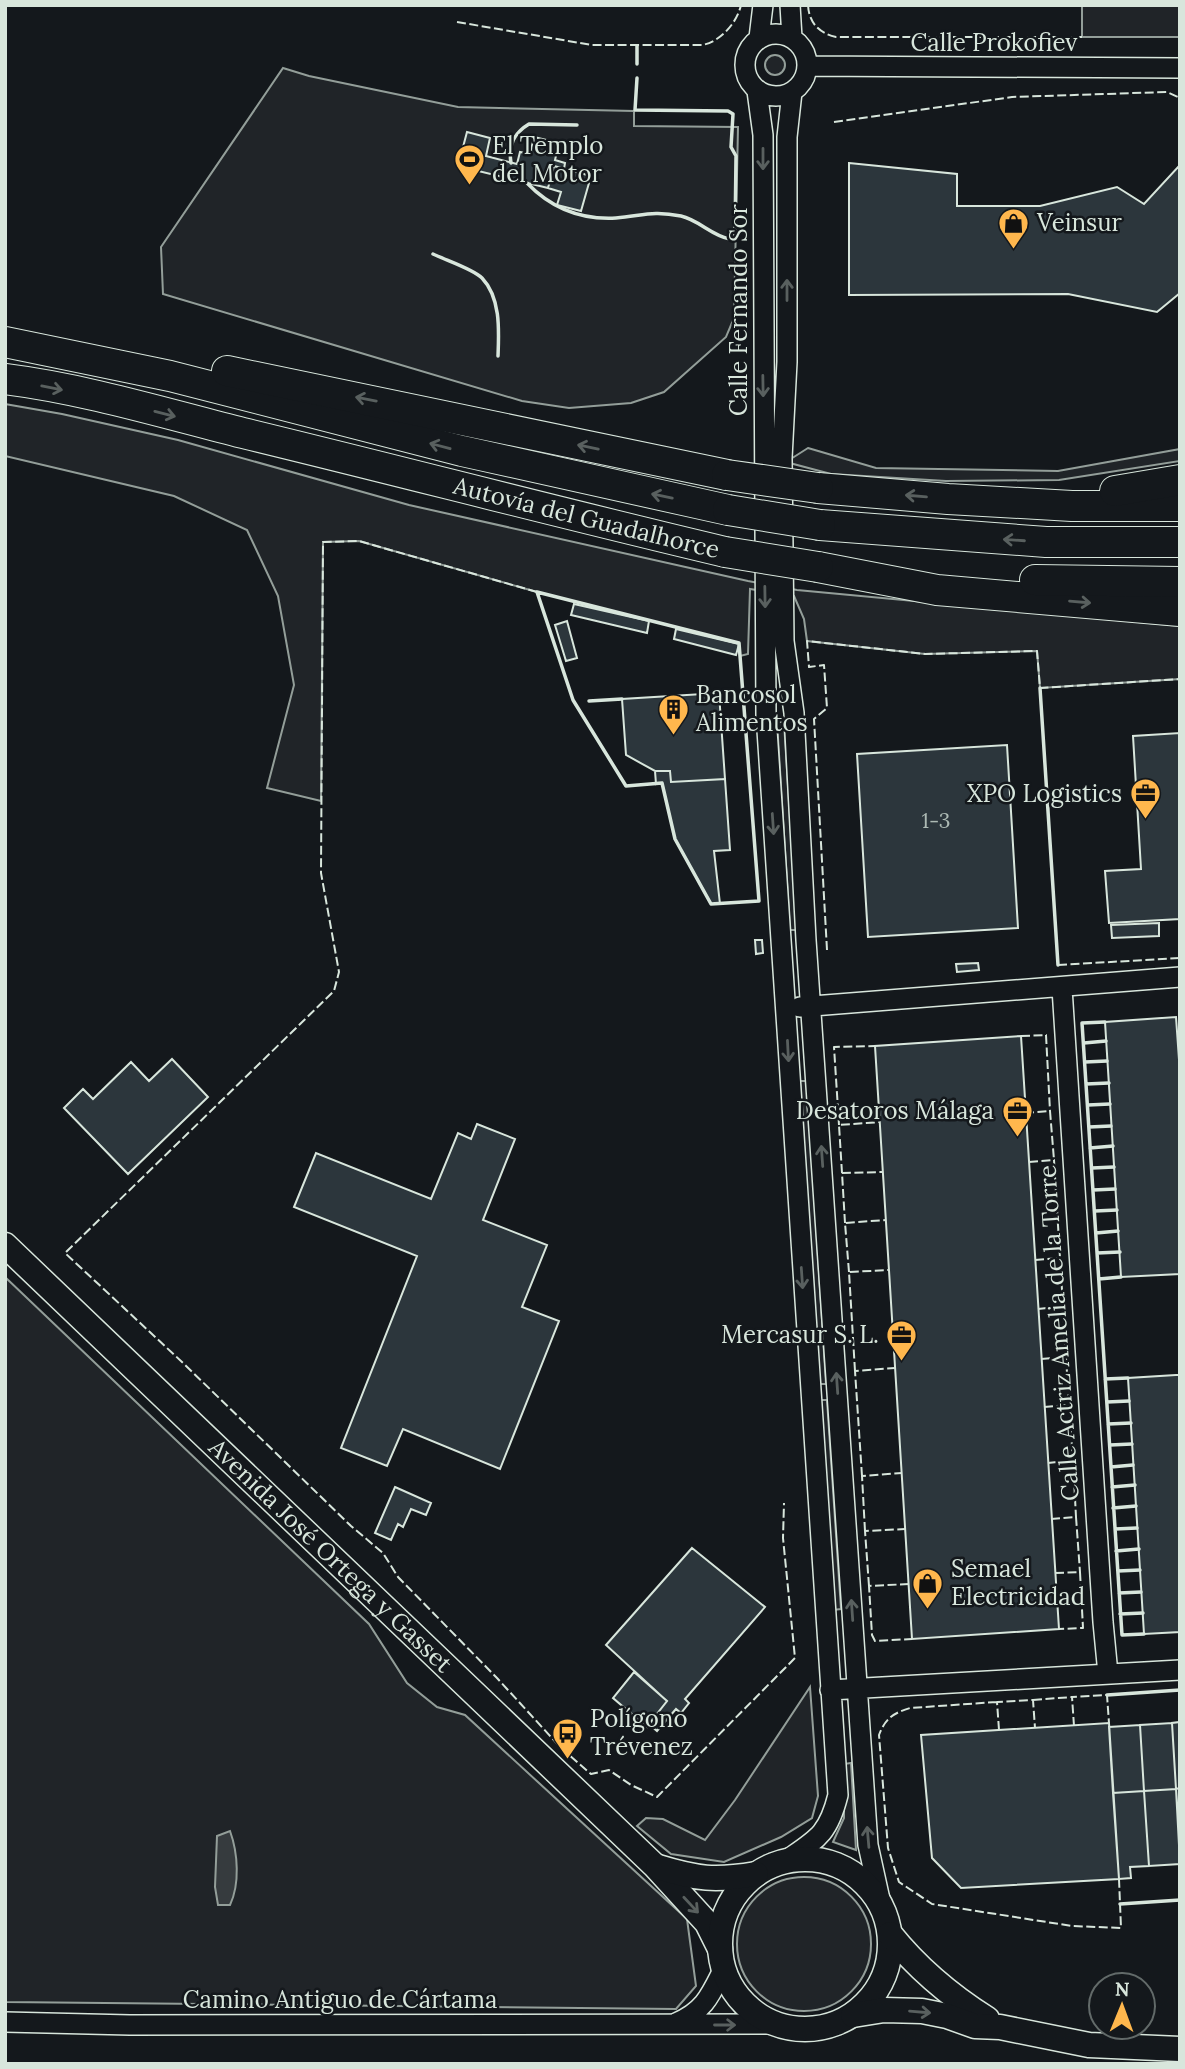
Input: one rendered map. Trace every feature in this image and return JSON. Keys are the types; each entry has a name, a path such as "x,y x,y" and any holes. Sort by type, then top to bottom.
{"highway":[{"path":"5,328 407,407 727,475 818,488 948,499 1072,506 1180,506"},
{"name":"Autovía del Guadalhorce","path":"5,342 170,376 462,451 728,510 820,525 1046,542 1180,542"},
{"name":"Autovía del Guadalhorce","path":"5,379 112,401 582,519 725,552 818,567 1043,580 1180,582"},
{"path":"948,499 1125,491 1180,480"},
{"path":"818,567 937,590 1180,611"}],"main road":[{"name":"Avenida José Ortega y Gasset","path":"5,1245 654,1866 708,1923 722,1959"},
{"path":"853,2015 870,2000 882,1981 890,1960 890,1934 881,1904 859,1878 840,1866 816,1859 785,1861 756,1874 736,1894 724,1917 722,1959 741,2001 775,2024 794,2029 825,2027 853,2015 884,2010 922,2011 947,2015 975,2026 1000,2027 1088,2045 1180,2049"},
{"name":"Avenida José Ortega y Gasset","path":"654,1866 687,1876 723,1879 756,1874"},
{"path":"890,1934 913,1962 953,1997 1000,2027"}],"street":[{"path":"759,38 763,5"},
{"path":"790,5 792,38"},
{"path":"770,34 792,38 806,55 805,76 792,92 780,96 757,90 747,77 744,64 747,51 759,38 770,34"},
{"name":"Calle Prokofiev","path":"807,66 1180,68"},
{"name":"Calle Fernando Sor","path":"757,90 762,135 773,529"},
{"name":"Calle Fernando Sor","path":"773,529 782,458 787,362 787,137 792,92"},
{"path":"773,529 794,713 868,1845 881,1904"},
{"path":"773,529 766,715 838,1795 831,1821 814,1841 785,1861"},
{"path":"785,1009 1180,977"},
{"name":"Calle Actriz Amelia de la Torre","path":"1062,988 1102,1622 1108,1674"},
{"path":"830,1690 1180,1670"},
{"path":"676,2023 694,2015 710,1996 722,1959"},
{"name":"Camino Antiguo de Cártama","path":"5,2022 130,2025 775,2024"}],"shaded area":[{"path":"1082,5 1180,5 1180,37 1082,37"},
{"path":"775,55 782,58 785,65 782,72 775,75 768,72 765,65 768,58"},
{"name":"El Templo del Motor","path":"283,68 309,76 458,107 634,111 634,126 738,127 734,318 726,337 664,392 631,403 569,408 522,401 163,294 161,247"},
{"path":"5,404 178,440 409,505 748,581 797,590 1180,626 1180,679 1040,688 1037,651 925,654 807,641 804,619 794,596 750,589 748,654 740,656 739,643 537,592 359,541 323,542 321,801 267,788 294,685 278,596 247,530 174,496 5,456"},
{"path":"808,448 876,468 1058,471 1180,449 1180,461 1059,480 946,481 831,474 786,462"},
{"path":"777,722 784,722 797,930 790,930"},
{"path":"800,1081 807,1081 826,1384 819,1384"},
{"path":"5,1277 369,1624 407,1683 437,1707 465,1715 687,1919 696,1986 676,2009 5,2002"},
{"path":"819,1400 827,1400 841,1609 833,1610"},
{"path":"810,1687 818,1796 812,1818 781,1837 724,1862 671,1854 637,1826 646,1818 663,1819 705,1840 735,1800"},
{"path":"851,1763 856,1850 833,1842 844,1818 844,1764"},
{"path":"230,1831 235,1849 237,1878 230,1905 218,1905 215,1887 217,1836"},
{"path":"804,1877 830,1882 852,1896 866,1918 871,1944 866,1970 852,1992 830,2006 804,2011 778,2006 756,1992 742,1970 737,1944 742,1918 756,1896 778,1882"}],"building":[{"path":"467,132 490,138 486,156 517,164 520,152 530,154 534,137 559,143 555,160 565,163 564,169 554,166 548,188 458,166"},
{"name":"Veinsur","path":"849,163 957,174 957,206 1040,206 1117,187 1144,204 1179,166 1180,293 1157,312 1068,294 849,295"},
{"path":"554,166 591,176 581,211 557,205 561,192 548,188"},
{"path":"574,604 649,621 647,633 571,615"},
{"path":"567,621 577,658 566,661 555,625"},
{"path":"676,629 739,644 736,655 674,639"},
{"name":"Bancosol Alimentos","path":"719,693 725,779 671,782 670,771 655,771 626,755 622,699"},
{"path":"1180,733 1180,919 1109,923 1105,871 1141,869 1133,736"},
{"path":"1007,745 1018,928 868,937 857,754"},
{"path":"655,771 670,771 671,782 725,779 730,850 714,851 720,904 711,904 675,839 662,783 656,784"},
{"path":"1159,923 1159,936 1112,938 1111,925"},
{"path":"755,940 762,940 763,953 756,954"},
{"path":"978,963 979,970 957,972 956,964"},
{"path":"1176,1017 1180,1074 1180,1274 1121,1277 1105,1022"},
{"path":"1021,1036 1059,1629 912,1639 875,1046"},
{"path":"172,1059 208,1097 128,1174 64,1108 83,1089 93,1099 131,1062 149,1081"},
{"path":"477,1124 515,1139 483,1220 547,1245 522,1307 559,1321 500,1469 403,1429 387,1466 341,1448 417,1256 294,1207 316,1153 431,1199 458,1133 471,1139"},
{"path":"1180,1375 1180,1632 1144,1634 1128,1378"},
{"path":"395,1487 431,1503 426,1515 411,1509 403,1527 398,1524 391,1540 375,1533"},
{"path":"692,1548 765,1607 685,1699 689,1703 681,1713 676,1709 657,1731 649,1724 667,1701 606,1645"},
{"path":"634,1672 667,1701 647,1727 613,1698"},
{"path":"1180,1722 1180,1788 1176,1789 1172,1723"},
{"path":"1109,1723 1119,1879 961,1888 932,1858 921,1735"},
{"path":"1172,1723 1176,1789 1144,1791 1140,1725"},
{"path":"1140,1725 1144,1791 1113,1793 1109,1727"},
{"path":"1180,1788 1180,1843 1176,1789"},
{"path":"1176,1789 1180,1864 1149,1866 1144,1791"},
{"path":"1144,1791 1149,1866 1130,1867 1131,1878 1119,1879 1113,1793"}],"fence":[{"path":"457,22 592,45 702,45 727,31 741,5"},
{"path":"808,5 810,17 816,26 836,37 1082,37"},
{"path":"834,122 1012,97 1167,92 1180,98"},
{"path":"537,592 359,541 323,542 321,873 339,972 334,991 65,1253 351,1526 383,1553 398,1577 562,1749 591,1774 609,1770 631,1785 657,1797 795,1658 783,1538 784,1503"},
{"path":"827,950 814,719 827,708 824,665 809,667 807,641 925,654 1037,651 1040,688 1180,679"},
{"path":"1058,965 1180,958"},
{"path":"1021,1036 1046,1035 1050,1111"},
{"path":"839,1125 834,1047 875,1046"},
{"path":"1025,1113 1050,1111 1054,1160"},
{"path":"842,1173 839,1125 880,1122"},
{"path":"1029,1162 1054,1160 1060,1258"},
{"path":"845,1223 842,1173 883,1172"},
{"path":"849,1272 845,1223 886,1220"},
{"path":"1035,1260 1060,1258 1063,1306"},
{"path":"855,1371 849,1272 889,1270"},
{"path":"1038,1309 1063,1306 1066,1357"},
{"path":"1041,1359 1066,1357 1069,1405"},
{"path":"862,1476 855,1371 895,1368"},
{"path":"1044,1407 1069,1405 1073,1460"},
{"path":"1048,1463 1073,1460 1076,1517"},
{"path":"865,1531 862,1476 902,1473"},
{"path":"1051,1519 1076,1517 1080,1572"},
{"path":"869,1586 865,1531 905,1529"},
{"path":"1055,1573 1080,1572 1083,1628 1059,1629"},
{"path":"909,1584 869,1586 872,1635 875,1641 912,1639"},
{"path":"1074,1726 1072,1697 1107,1695 1109,1723"},
{"path":"1033,1700 1072,1697"},
{"path":"999,1730 997,1702 1033,1700 1035,1728"},
{"path":"997,1702 910,1708 890,1717 881,1729 879,1735 888,1848 899,1882 932,1904 1072,1926 1121,1928 1119,1879"}],"wall":[{"path":"637,46 637,64"},
{"path":"527,183 536,192 567,211 603,218 671,214 688,218 717,235 730,239 735,237 736,156 731,147 733,114 728,111 635,110 637,78"},
{"path":"511,163 513,140 519,131 529,124 577,125"},
{"path":"433,254 472,271 488,286 498,315 498,356"},
{"path":"537,592 739,643 759,901 711,904 675,839 662,783 626,786 573,700 537,592"},
{"path":"1040,688 1058,965"},
{"path":"589,701 622,699"},
{"path":"1105,1022 1082,1023 1122,1635 1144,1634"},
{"path":"1084,1043 1106,1041"},
{"path":"1085,1062 1107,1061"},
{"path":"1086,1084 1109,1083"},
{"path":"1088,1105 1110,1104"},
{"path":"1089,1127 1111,1126"},
{"path":"1090,1148 1113,1146"},
{"path":"1092,1168 1114,1167"},
{"path":"1093,1190 1115,1189"},
{"path":"1095,1211 1117,1210"},
{"path":"1096,1233 1118,1231"},
{"path":"1097,1253 1120,1252"},
{"path":"1099,1279 1121,1277"},
{"path":"1105,1379 1128,1378"},
{"path":"1107,1402 1129,1401"},
{"path":"1108,1424 1131,1423"},
{"path":"1110,1445 1132,1444"},
{"path":"1111,1467 1133,1465"},
{"path":"1112,1487 1135,1485"},
{"path":"1113,1508 1136,1506"},
{"path":"1115,1529 1137,1528"},
{"path":"1116,1551 1139,1549"},
{"path":"1118,1571 1140,1570"},
{"path":"1119,1593 1141,1592"},
{"path":"1120,1614 1143,1613"},
{"path":"1107,1695 1180,1690"},
{"path":"1120,1904 1180,1900"}],"place":[{"name":"El Templo del Motor","path":"469,187"},
{"name":"Veinsur","path":"1014,250"},
{"name":"Bancosol Alimentos","path":"673,736"},
{"name":"XPO Logistics","path":"1145,821"},
{"name":"Desatoros Málaga","path":"1017,1138"},
{"name":"Mercasur S. L.","path":"902,1362"},
{"name":"Semael Electricidad","path":"928,1610"},
{"name":"Polígono Trévenez","path":"567,1760"}]}
